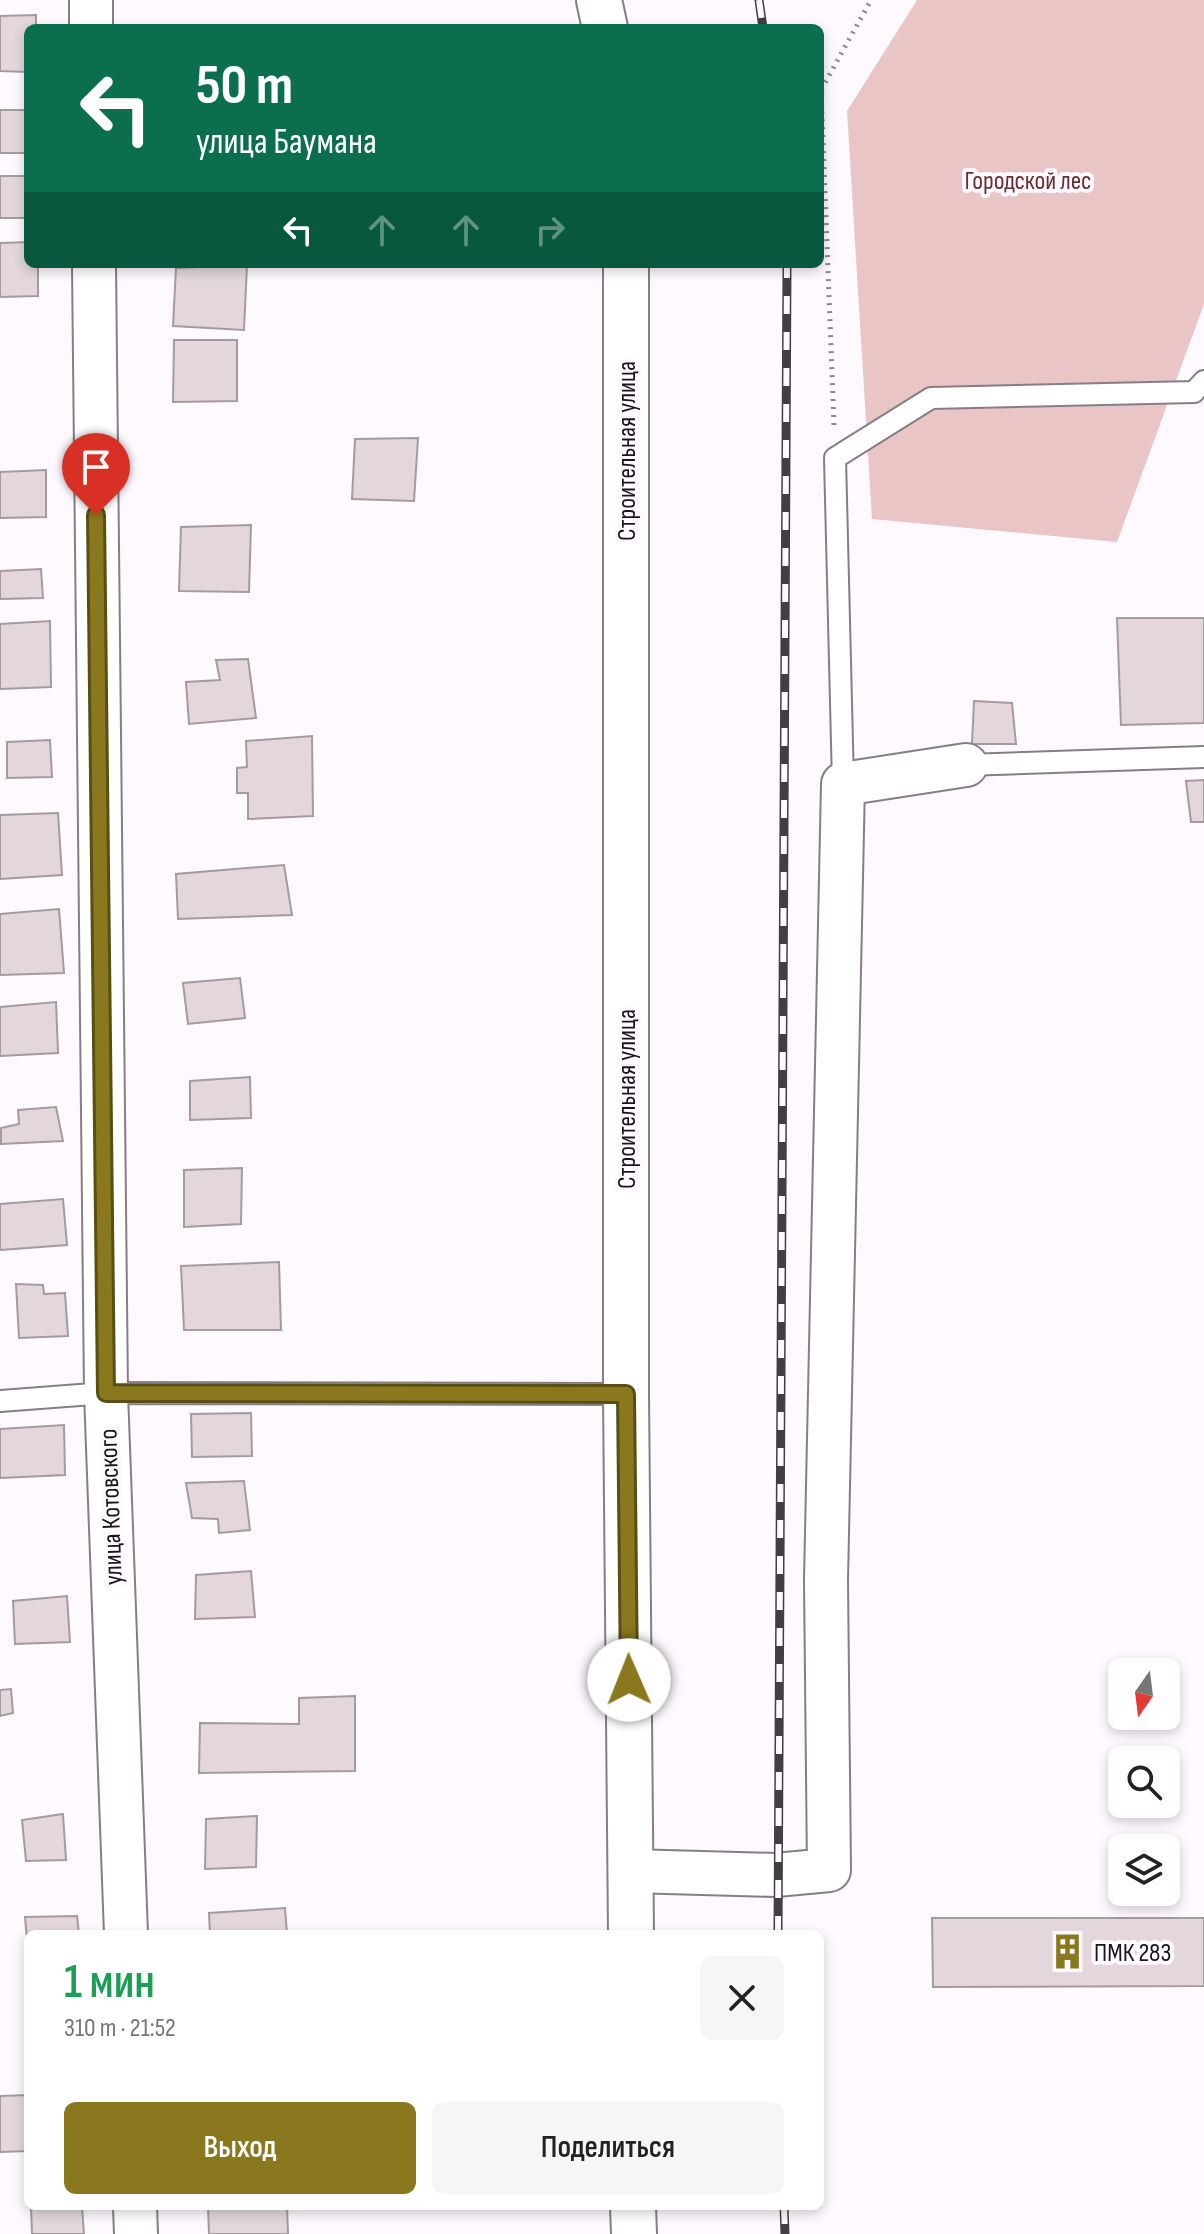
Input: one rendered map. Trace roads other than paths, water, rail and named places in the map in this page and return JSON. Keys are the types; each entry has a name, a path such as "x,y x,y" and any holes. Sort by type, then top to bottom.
{"street":[{"path":"91,0 91,24"},
{"path":"599,0 604,24"},
{"name":"улица Котовского","path":"94,268 106,1393 126,1930"},
{"name":"Строительная улица","path":"626,268 626,1394 631,1930"},
{"path":"630,1871 776,1875 829,1870 826,1564 843,784 966,765"},
{"path":"135,2210 136,2234"},
{"path":"633,2210 634,2234"}],"lane":[{"path":"843,784 835,458 931,398 1194,392 1204,381"},
{"path":"966,765 1204,757"},
{"path":"0,1401 106,1393 626,1394"}],"railway":[{"path":"759,0 762,24"},
{"path":"778,1930 787,268"},
{"path":"784,2210 785,2234"}],"place":[{"name":"ПМК 283","path":"1068,1952"}],"park label":[{"name":"Городской лес","path":"1028,180"}]}
